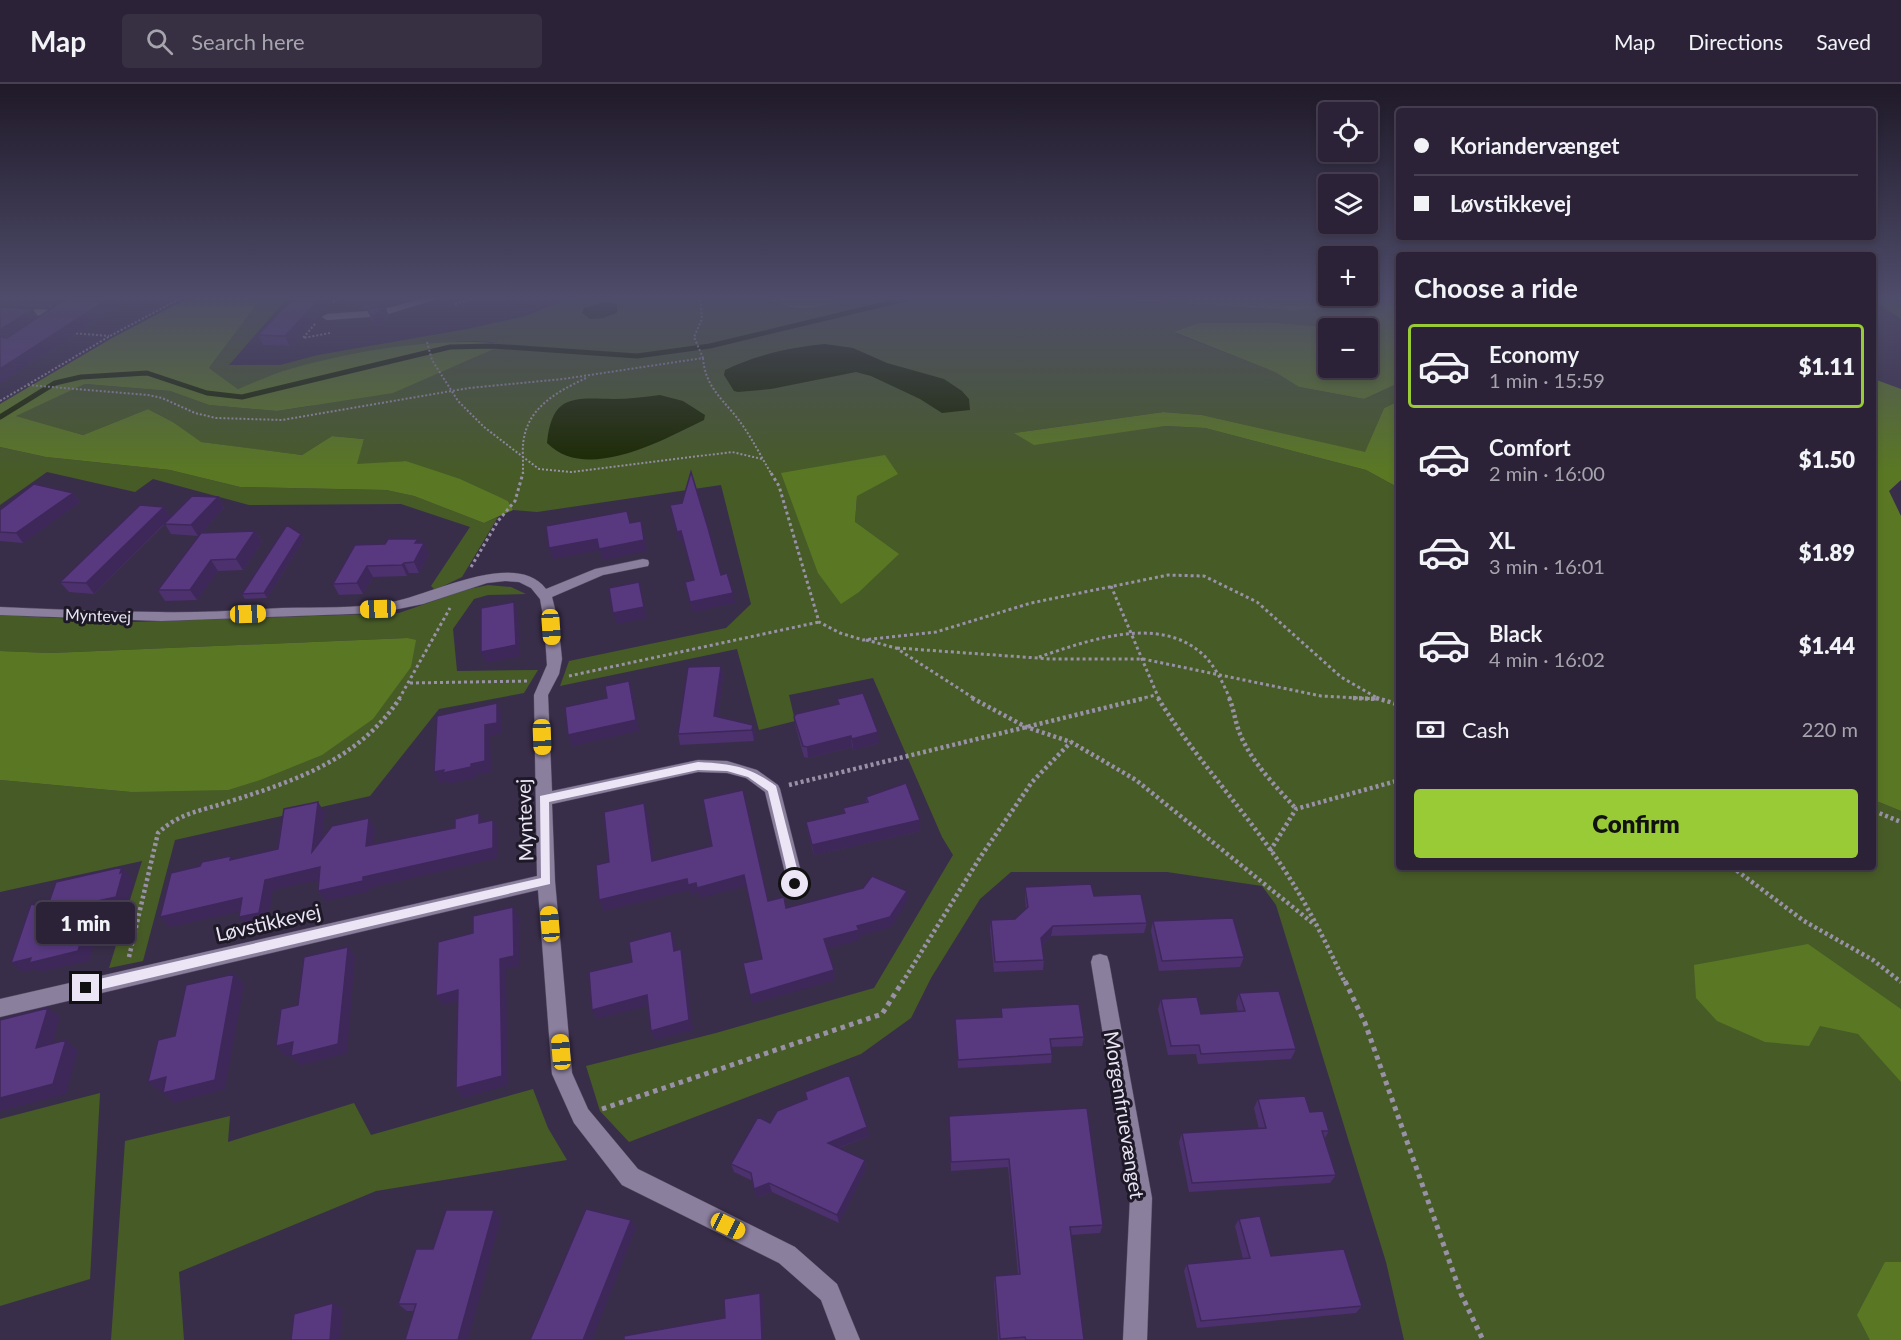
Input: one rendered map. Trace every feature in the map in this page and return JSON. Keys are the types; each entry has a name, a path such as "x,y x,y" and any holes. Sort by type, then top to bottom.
{"street":[{"path":"546,594 600,573 643,563"},
{"name":"Myntevej","path":"0,611 161,616 378,609 406,605 463,584 490,577 511,576 530,580 546,594 550,606 554,669 541,695 546,881 562,1074 581,1116 630,1177 787,1255 829,1292 848,1340"},
{"path":"544,799 698,766 727,767 752,774 772,789 795,884"},
{"name":"Løvstikkevej","path":"0,1008 546,881"},
{"name":"Morgenfruevænget","path":"1100,962 1141,1198 1135,1340"}],"path":[{"path":"0,401 79,355"},
{"path":"429,355 444,376 451,391 480,423 501,442 539,469 571,472 732,452 762,459"},
{"path":"28,385 147,394 169,399 194,412 220,418 258,421 312,416 451,391 591,375 703,356 704,373 723,404 734,414 779,486 819,622"},
{"path":"124,979 158,833 173,819 303,775 343,755 370,735 410,683 474,559 498,521 515,501 524,479 520,443 531,418 545,402 591,375"},
{"path":"863,640 936,632 1031,603 1168,575 1204,576 1257,602 1341,678 1378,699"},
{"path":"1111,586 1156,695 1178,731 1270,851 1318,927 1365,1023 1461,1294 1483,1340"},
{"path":"410,683 548,681 819,622 840,633 896,648 1036,658 1113,661 1143,659 1321,696 1378,699 1396,704"},
{"path":"1036,658 1082,643 1132,634 1168,635 1187,642 1204,655 1218,674 1232,705 1239,735 1256,763 1296,809"},
{"path":"896,648 958,690 1026,727 1071,742 1136,780 1318,927"},
{"path":"772,789 1156,695"},
{"path":"581,1116 882,1014 981,856 1032,782 1071,742"},
{"path":"1270,851 1296,809 1396,781"},
{"path":"1876,812 1901,822"},
{"path":"1736,870 1804,921 1873,960 1901,982"}],"shaded area":[{"path":"219,355 238,355 229,365 280,365 320,355 360,355 308,366 238,389 209,368"},
{"path":"471,355 1231,355 1276,372 1299,387 1364,399 1396,384 1396,402 1384,408 1365,453 1202,415 1163,412 1015,433 1165,426 1205,428 1366,470 1396,486 1396,870 1876,870 1876,801 1901,811 1901,1340 1404,1340 1386,1262 1276,905 1262,886 1167,872 1011,872 980,899 931,978 911,1018 861,1054 629,1142 600,1111 586,1066 716,1033 874,988 953,855 942,837 873,678 789,695 795,721 759,730 737,649 560,686 569,661 726,628 751,604 721,485 537,512 513,510 508,501 406,461 356,465 364,439 332,436 302,455 200,442 173,422 148,409 83,435 15,416 85,384 170,391 209,405 277,411 310,406","holes":["782,473 857,496 855,522"]},
{"path":"868,355 887,363 944,379 962,391 969,399 970,410 942,413 920,399 871,376 856,372 771,389 734,391 724,375 725,370 761,356"},
{"path":"660,395 683,401 705,415 704,420 647,447 603,459 582,459 563,454 547,443 554,416 566,403 586,399 625,399"},
{"path":"0,447 46,457 170,470 240,487 386,490 414,496 484,523 498,517 462,577 435,590 431,586 470,527 401,504 249,505 153,479 135,492 47,472 0,505"},
{"path":"488,585 511,587 526,594 488,595 474,599 453,629 457,671 538,670 524,693 439,709 370,796 175,840 143,961 109,968 142,861 0,892 0,780 131,792 407,638 51,653 0,651 0,615 133,622 399,613 465,590"},
{"path":"533,1089 548,1128 567,1160 376,1191 179,1272 184,1340 111,1340 125,1141 230,1116 228,1142 354,1103 371,1135"},
{"path":"100,1093 90,1279 0,1306 0,1119"}],"green space":[{"path":"84,355 219,355 209,368 238,389 290,369 350,355 481,355 393,393 277,411 209,405 170,391 85,384 16,416 83,435 148,409 173,422 201,442 302,455 332,436 364,439 357,464 406,461 460,479 508,501 513,510 484,523 414,496 386,490 240,487 170,470 46,457 0,447 0,404"},
{"path":"1231,355 1318,355 1318,378 1378,378 1378,355 1396,355 1396,384 1364,399 1299,387 1275,372"},
{"path":"1876,380 1901,389 1901,480 1889,491 1901,516 1901,811 1876,801"},
{"path":"1396,402 1396,486 1366,470 1205,428 1165,426 1034,445 1014,433 1163,412 1202,415 1365,452 1384,408"},
{"path":"885,455 898,474 857,496 855,522 899,554 859,592 841,604 818,573 781,473"},
{"path":"407,638 416,640 411,667 373,719 322,755 260,780 228,790 131,792 0,780 0,651 51,653"},
{"path":"1808,944 1901,1009 1901,1082 1858,1034 1820,1026 1809,1046 1765,1042 1717,1021 1696,998 1694,965"},
{"path":"1885,1262 1901,1262 1901,1340 1870,1340 1857,1315"}],"building":[{"path":"0,355 22,355 0,369"},
{"path":"691,472 721,575 727,573 733,593 690,602 685,582 694,580 681,531 677,532 670,505 682,503"},
{"path":"34,484 73,493 16,533 0,532 0,510"},
{"path":"192,496 218,497 191,525 164,524"},
{"path":"140,505 164,507 86,583 60,582"},
{"path":"627,511 630,523 641,521 644,540 599,549 597,539 549,548 546,526"},
{"path":"287,525 301,534 264,593 242,594"},
{"path":"255,531 236,559 211,560 190,590 158,590 201,533"},
{"path":"388,539 418,539 415,543 424,543 414,562 402,565 367,566 357,583 333,584 355,545 385,544"},
{"path":"639,582 644,607 613,613 609,588"},
{"path":"514,602 516,645 481,652 481,608"},
{"path":"721,666 714,716 753,725 752,730 678,734 688,667"},
{"path":"629,681 636,720 568,735 565,707 607,698 605,686"},
{"path":"863,693 878,732 852,739 851,736 803,746 794,717 796,714 839,704 837,699"},
{"path":"497,703 497,723 485,725 485,761 471,764 471,767 443,773 444,770 434,772 437,716"},
{"path":"906,783 920,820 812,845 806,822 845,813 843,808 868,802 866,797"},
{"path":"743,790 768,901 784,897 786,908 863,888 872,876 907,891 890,917 857,926 859,930 824,939 834,970 750,995 743,963 762,959 744,875 697,888 696,883 688,885 687,879 599,900 596,865 609,862 604,812 644,803 652,861 712,846 703,799"},
{"path":"318,802 312,852 332,826 369,818 366,846 455,828 455,819 479,813 479,823 493,820 493,848 363,877 363,881 318,891 320,867 265,880 259,913 239,917 242,898 160,917 171,873 200,866 202,862 231,856 230,860 278,849 284,809"},
{"path":"122,867 120,873 123,872 116,897 93,902 78,951 29,963 31,958 11,963 31,904 47,908 56,882"},
{"path":"1091,884 1094,896 1141,894 1147,923 1053,926 1041,938 1044,960 995,962 991,920 1015,919 1028,907 1025,887"},
{"path":"513,907 514,956 500,959 502,1076 456,1088 458,990 436,996 438,942 473,933 473,916"},
{"path":"1233,918 1244,957 1162,961 1153,921"},
{"path":"671,931 674,951 681,949 689,1020 651,1031 647,995 592,1010 589,972 632,962 629,942"},
{"path":"348,947 338,1044 291,1056 293,1042 276,1046 281,1009 298,1005 304,957"},
{"path":"234,974 215,1080 163,1093 166,1077 148,1082 158,1040 175,1036 186,985"},
{"path":"1279,991 1296,1049 1201,1054 1199,1045 1171,1046 1161,999 1197,997 1201,1014 1245,1011 1239,993"},
{"path":"1079,1004 1084,1037 1050,1039 1052,1054 958,1060 955,1019 1002,1017 1001,1008"},
{"path":"48,1008 36,1048 66,1040 53,1084 0,1098 0,1020"},
{"path":"849,1075 867,1127 828,1143 865,1160 837,1215 769,1183 754,1189 751,1173 731,1164 758,1117 770,1123 777,1111 807,1099 805,1092"},
{"path":"1305,1096 1310,1112 1323,1111 1329,1131 1322,1131 1336,1175 1192,1183 1182,1133 1266,1128 1258,1099"},
{"path":"1087,1108 1103,1225 1070,1227 1084,1340 1026,1340 1025,1337 1000,1339 995,1276 1020,1274 1009,1159 951,1162 949,1116"},
{"path":"586,1209 631,1220 583,1340 530,1340"},
{"path":"446,1210 494,1210 458,1340 405,1340 416,1304 398,1304 416,1249 433,1249"},
{"path":"1260,1216 1271,1256 1344,1249 1362,1306 1201,1321 1187,1264 1250,1258 1239,1219"},
{"path":"760,1293 762,1340 624,1340 624,1336 725,1318 724,1299"},
{"path":"333,1303 330,1340 291,1340 294,1314"}],"waterway":[{"path":"0,417 55,383 81,377 147,373 207,393 242,397 418,355"},
{"path":"617,355 647,355"}],"route":[{"path":"86,988 546,881 544,799 698,766 727,767 752,774 772,789 795,884"}]}
